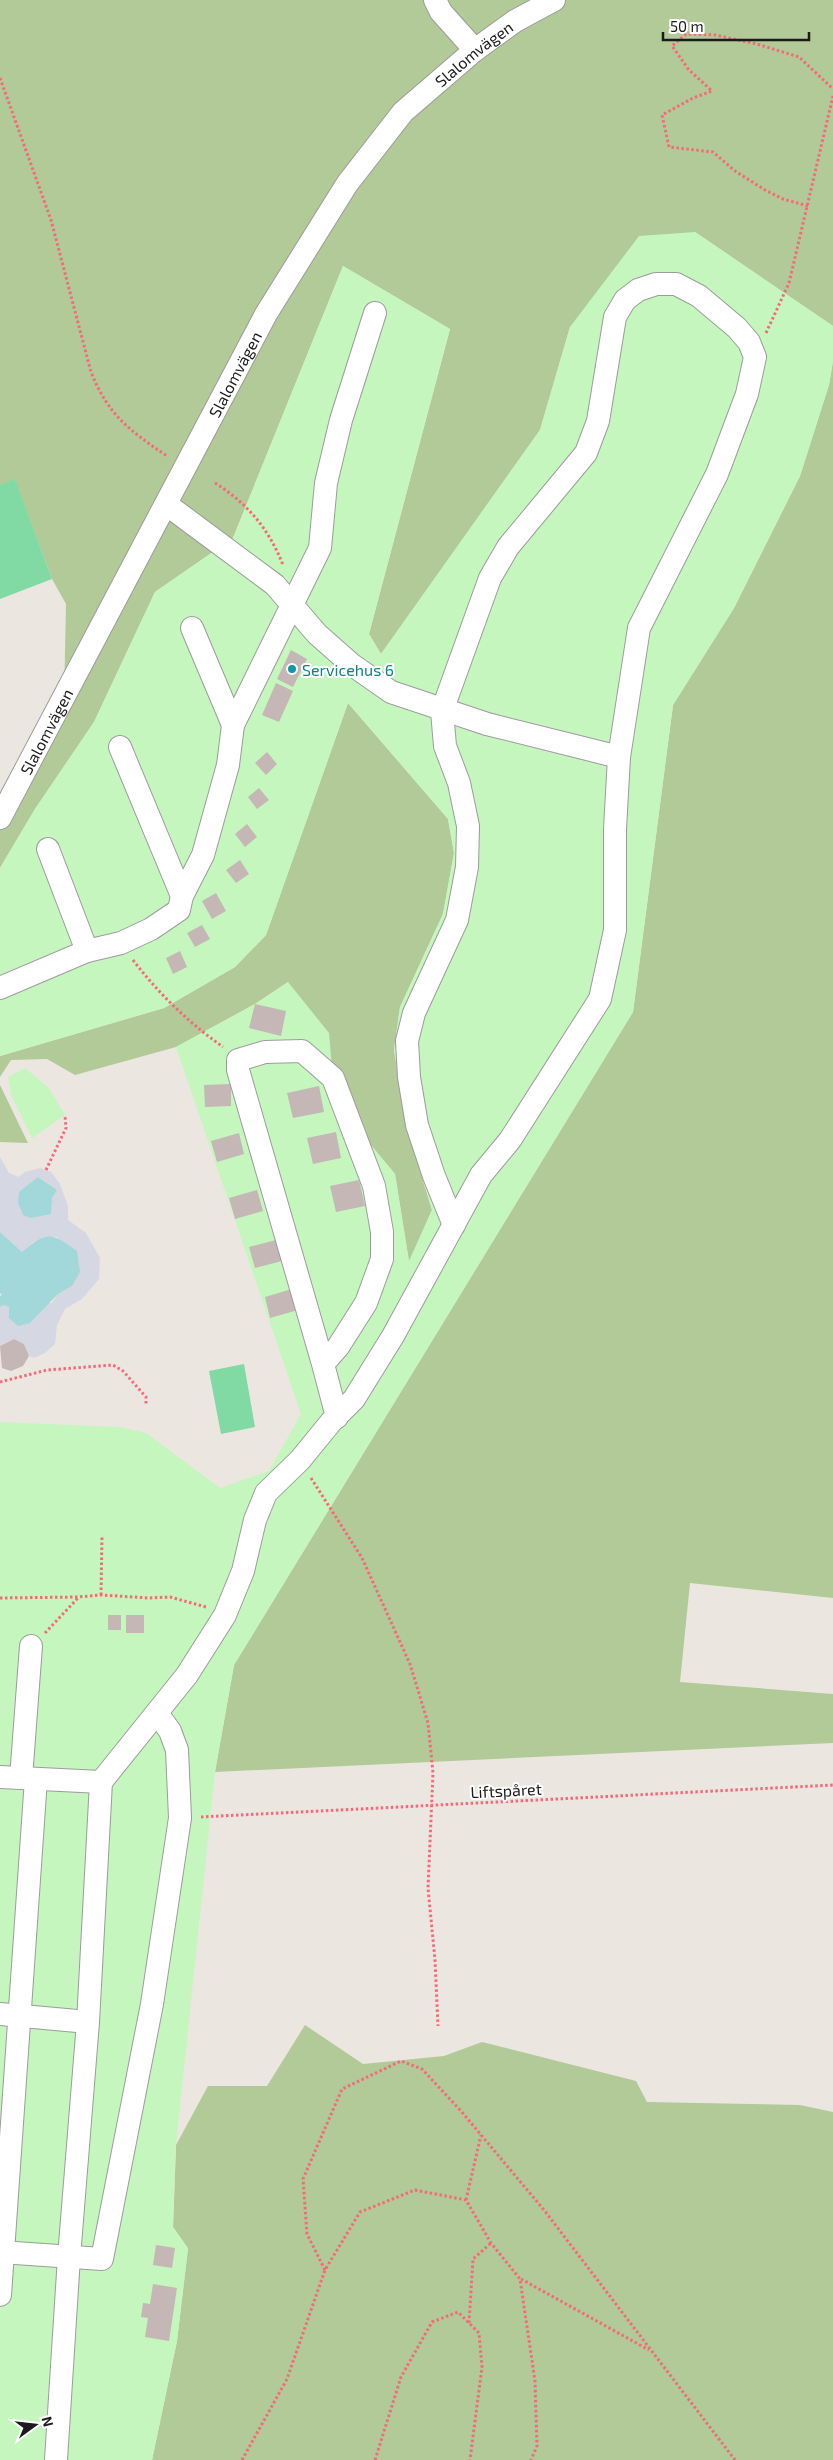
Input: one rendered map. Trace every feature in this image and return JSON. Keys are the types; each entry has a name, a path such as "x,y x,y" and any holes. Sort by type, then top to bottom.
{"street":[{"path":"435,0 442,12 475,50"},
{"name":"Slalomvägen","path":"0,818 266,314 347,184 403,112 475,50 515,20 554,0"},
{"path":"56,2460 69,2256 88,2022 101,1782 187,1675 225,1615 242,1571 256,1520 266,1493 300,1460 331,1422 354,1399 374,1368 454,1225 481,1175 510,1140 600,999 615,930 615,829 619,758 639,628 717,474 747,394 755,357 749,342 737,328 699,296 676,284 656,284 638,290 625,300 615,317 598,422 586,453 508,547 490,578 442,711 445,746 459,783 468,826 467,867 457,920 414,1013 406,1041 409,1077 417,1125 434,1176 454,1225"},
{"path":"0,988 87,952 121,943 151,930 179,910 182,896 202,855 228,765 233,725 320,548 326,483 341,420 375,313"},
{"path":"166,504 276,585 292,607 317,634 351,664 391,692 442,711 619,758"},
{"path":"192,628 233,725"},
{"path":"120,747 182,896"},
{"path":"48,849 87,952"},
{"path":"323,1364 338,1347 366,1303 382,1259 382,1232 374,1186 333,1078 315,1060 302,1051 281,1050 252,1054 238,1060 238,1070 338,1417"},
{"path":"0,2294 19,1778 30,1646"},
{"path":"2,2252 102,2259 152,2004 180,1818 177,1750 170,1731 157,1713"},
{"path":"19,1778 101,1782"},
{"path":"10,2014 88,2022"}],"path":[{"path":"808,206 783,199 765,190 735,171 713,152 669,147 662,115 693,98 712,91 689,70 672,46 686,34 715,35 757,44 799,57 833,89"},
{"path":"0,78 51,220 91,372 98,390 106,404 130,431 173,460"},
{"path":"755,357 789,283 833,96"},
{"path":"215,483 236,496 258,518 276,546"},
{"path":"121,943 152,985 195,1027 238,1060"},
{"path":"46,1170 66,1128 65,1115"},
{"path":"0,1382 47,1370 113,1365 123,1371 146,1397 146,1406"},
{"path":"300,1460 362,1558 410,1664 428,1724 433,1772 428,1888 435,1960 438,2026"},
{"path":"101,1594 102,1536"},
{"path":"0,1598 78,1597 101,1594 149,1598 170,1597 192,1602 225,1615"},
{"path":"30,1646 52,1627 78,1597"},
{"name":"Liftspåret","path":"180,1818 833,1785"},
{"path":"325,2270 307,2234 303,2179 342,2090 401,2061 422,2070 481,2135 544,2210 735,2460"},
{"path":"481,2135 466,2200 491,2243 520,2279 651,2351"},
{"path":"242,2460 286,2379 325,2270 360,2212 415,2190 466,2200"},
{"path":"469,2323 473,2259 491,2243"},
{"path":"520,2279 535,2381 538,2446 531,2460"},
{"path":"375,2460 401,2377 432,2322 458,2312 478,2333 482,2367 470,2460"}],"green space":[{"path":"0,0 833,0 833,326 695,232 570,327 540,430 381,654 369,634 450,329 343,266 233,538 155,592 94,722 35,809 0,868 0,818 64,698 66,604 52,579 15,480 0,485"},
{"path":"695,232 833,326 833,361 829,385 800,476 734,608 673,705 633,1012 234,1665 215,1772 176,2145 173,2227 188,2248 177,2341 152,2460 0,2460 0,1422 121,1427 146,1433 220,1488 269,1471 301,1414 176,1047 255,1004 288,982 329,1033 335,1102 395,1174 409,1261 432,1210 407,1128 394,1050 400,1007 443,914 454,853 448,819 348,703 266,935 235,967 164,1008 0,1056 0,868 35,809 94,722 155,592 233,538 343,266 450,329 369,634 381,654 540,430 570,327 639,236"},
{"path":"833,361 833,1598 690,1583 680,1682 833,1694 833,1743 215,1772 234,1665 633,1012 673,705 734,608 800,476 829,385"},
{"path":"15,479 52,579 0,599 0,485"},
{"path":"348,703 448,819 454,853 443,914 400,1007 394,1050 407,1128 432,1210 409,1262 395,1174 335,1102 288,982 255,1004 176,1047 75,1075 47,1059 11,1060 0,1077 0,1056 164,1008 235,967 266,935"},
{"path":"25,1068 49,1088 65,1115 32,1138 11,1095 8,1077"},
{"path":"0,1085 28,1143 0,1142"},
{"path":"244,1364 255,1427 221,1434 209,1371"},
{"path":"305,2025 363,2064 444,2056 482,2042 636,2081 647,2102 800,2105 833,2112 833,2460 152,2460 177,2341 188,2249 173,2227 176,2145 208,2086 267,2086"}],"shaded area":[{"path":"0,1157 9,1173 19,1177 25,1172 40,1168 51,1172 60,1184 68,1206 68,1220 86,1233 100,1258 99,1279 82,1299 65,1309 57,1325 55,1344 45,1353 34,1358 29,1356 24,1344 14,1339 0,1346 0,1307 3,1305 9,1307 52,1303 58,1294 72,1286 57,1237 44,1237 33,1242 22,1252 0,1232","holes":["38,1177 57,1190 52,1198 30,1184"]}],"water":[{"path":"38,1177 57,1190 52,1198 51,1214 31,1218 23,1215 18,1203 19,1192"},
{"path":"0,1232 22,1252 38,1240 50,1236 61,1240 77,1251 80,1272 72,1286 58,1294 30,1323 18,1326 9,1318 9,1307 3,1305 0,1307 0,1296 2,1295 0,1293"}],"building":[{"name":"Servicehus 6","path":"291,650 307,659 293,687 277,679"},
{"path":"276,683 293,691 279,722 262,715"},
{"path":"267,752 277,764 266,775 255,763"},
{"path":"259,788 269,800 257,809 248,797"},
{"path":"247,824 257,837 245,847 235,834"},
{"path":"240,860 249,874 236,883 226,870"},
{"path":"216,893 226,911 212,919 202,901"},
{"path":"202,925 210,939 195,947 187,933"},
{"path":"180,951 187,967 173,974 166,958"},
{"path":"255,1004 286,1011 281,1036 249,1028"},
{"path":"231,1084 231,1106 205,1107 204,1085"},
{"path":"319,1086 324,1112 293,1118 287,1093"},
{"path":"336,1132 341,1158 313,1164 307,1138"},
{"path":"239,1133 244,1154 217,1162 211,1141"},
{"path":"359,1180 365,1206 336,1212 330,1186"},
{"path":"257,1190 263,1211 235,1219 229,1198"},
{"path":"276,1240 282,1261 255,1268 249,1247"},
{"path":"292,1289 298,1310 270,1318 265,1297"},
{"path":"14,1339 24,1344 29,1356 23,1366 11,1371 2,1368 0,1346"},
{"path":"108,1615 121,1615 121,1630 108,1630"},
{"path":"126,1615 144,1615 144,1633 126,1633"},
{"path":"156,2245 175,2248 172,2268 153,2265"},
{"path":"153,2284 177,2288 169,2341 145,2337 148,2318 141,2317 143,2303 150,2304"}],"place":[{"name":"Servicehus 6","path":"292,669"}]}
